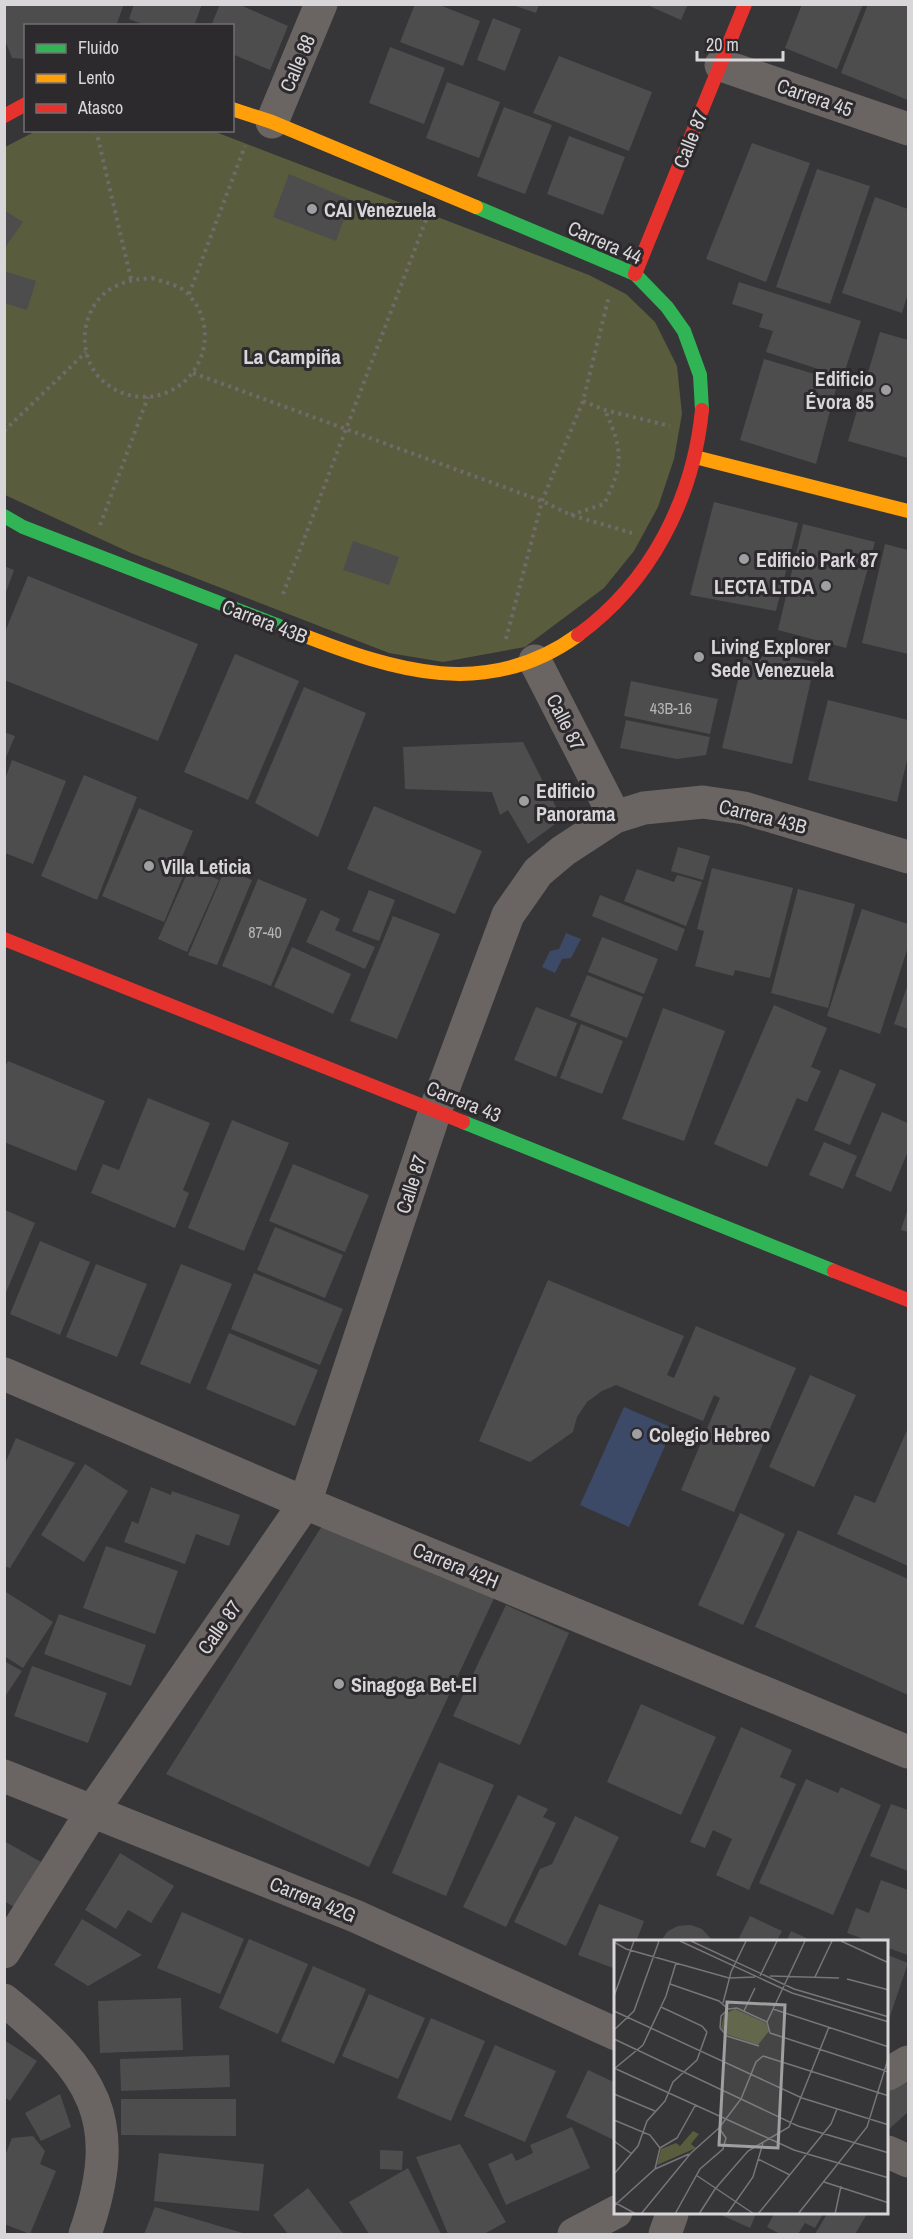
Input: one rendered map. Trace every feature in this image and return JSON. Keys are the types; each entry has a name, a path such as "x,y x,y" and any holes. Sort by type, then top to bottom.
{"street":[{"name":"Calle 88","path":"263,119 321,4"},
{"name":"Calle 87","path":"635,274 745,4"},
{"name":"Carrera 45","path":"721,65 909,129"},
{"path":"4,98 15,110"},
{"name":"Carrera 44","path":"234,111 263,119 635,274 666,303 688,337 701,376 703,417 694,457"},
{"path":"525,664 569,643 600,619 627,592 662,542 684,494 694,457 909,511"},
{"name":"Carrera 43B","path":"4,516 23,527 360,657 415,673 454,675 525,664"},
{"name":"Calle 87","path":"4,1952 93,1810 305,1503 435,1111 508,915 538,872 563,851 615,816 525,664"},
{"name":"Carrera 43B","path":"615,816 644,808 703,802 744,808 909,857"},
{"name":"Carrera 43","path":"4,939 909,1300"},
{"name":"Carrera 42H","path":"4,1374 305,1503 909,1752"},
{"name":"Carrera 42G","path":"4,1776 355,1916 614,2033"},
{"path":"4,2000 47,2034 83,2078 95,2107 101,2130 101,2181 85,2235"},
{"path":"889,2073 909,2062"},
{"path":"889,2152 909,2160"},
{"path":"574,2235 614,2213"},
{"path":"665,2235 672,2215"}],"path":[{"path":"189,294 263,119"},
{"path":"96,132 131,279"},
{"path":"282,596 438,191"},
{"path":"525,664 505,642 542,501 583,402 618,267"},
{"path":"152,278 172,284 189,294 200,314 205,334 203,355 193,373 178,388 159,396 148,397 121,393 105,383 93,369 86,352 84,333 94,307 113,286 131,279 152,278"},
{"path":"4,431 86,352"},
{"path":"193,373 542,501 571,515 662,542"},
{"path":"97,532 148,397"},
{"path":"583,402 604,410 699,435"},
{"path":"571,515 604,504 618,476 618,441 604,410"}],"green space":[{"path":"34,132 216,132 589,275 626,294 655,322 677,366 682,414 674,459 658,507 634,551 604,588 525,647 443,662 389,653 131,553 5,495 5,147"}],"water":[{"path":"566,933 581,939 571,958 562,959 555,973 542,967 550,951 559,949"},
{"path":"624,1407 673,1428 629,1527 580,1505"}],"building":[{"path":"4,4 124,4 117,24 24,24 24,59 12,58 4,38"},
{"path":"134,4 202,4 195,24 143,24 129,19"},
{"path":"220,4 238,4 288,26 270,70 234,55 234,24 212,24"},
{"path":"415,4 437,4 480,21 463,66 400,42"},
{"path":"645,4 688,4 681,20"},
{"path":"802,4 863,4 837,69 785,48"},
{"path":"868,4 908,4 908,100 841,73"},
{"path":"513,5 539,5 536,13"},
{"path":"493,18 521,29 505,71 477,60"},
{"path":"390,47 445,68 424,124 369,103"},
{"path":"559,56 652,92 629,151 533,113"},
{"path":"447,82 500,102 479,158 426,138"},
{"path":"504,107 552,125 525,194 477,176"},
{"path":"569,136 625,157 603,215 547,194"},
{"path":"752,143 810,163 766,282 706,259"},
{"path":"817,169 870,186 830,304 776,287"},
{"name":"CAI Venezuela","path":"289,174 351,200 336,241 273,217"},
{"path":"875,197 908,209 908,293 902,313 842,293"},
{"path":"4,210 23,222 4,249"},
{"path":"4,271 36,281 27,310 4,303"},
{"path":"739,282 861,321 843,377 766,352 773,331 759,327 763,314 732,304"},
{"name":"Edificio Évora 85","path":"880,332 908,340 908,458 848,441"},
{"path":"764,359 838,381 816,464 740,440"},
{"name":"Edificio Park 87","path":"714,502 798,523 776,611 690,595"},
{"name":"LECTA LTDA","path":"803,524 875,542 846,648 778,630"},
{"path":"353,541 399,557 389,585 343,570"},
{"path":"885,544 908,550 908,654 862,643"},
{"path":"4,566 14,570 5,595 4,595"},
{"path":"28,576 198,644 158,741 4,680 4,634"},
{"path":"746,646 815,662 792,764 722,748"},
{"path":"235,654 299,681 248,800 184,772"},
{"path":"631,681 718,699 710,734 624,716"},
{"path":"304,687 366,713 318,837 255,803"},
{"path":"828,700 908,720 908,756 897,802 808,780"},
{"path":"626,720 710,737 706,755 677,759 620,748"},
{"path":"4,732 15,736 5,760 4,760"},
{"name":"Edificio Panorama","path":"523,742 562,819 528,844 508,810 500,815 492,792 405,789 403,747"},
{"path":"12,760 66,781 33,864 5,853 5,779"},
{"path":"84,775 137,797 97,900 41,876"},
{"path":"374,806 482,851 455,914 347,869"},
{"name":"Villa Leticia","path":"139,808 193,831 179,864 187,867 164,922 102,896"},
{"path":"678,847 710,856 703,880 671,871"},
{"path":"190,867 219,880 187,952 158,939"},
{"path":"712,868 793,888 770,978 735,970 733,976 695,966 704,931 697,929"},
{"path":"225,869 252,880 217,965 188,955"},
{"path":"637,869 674,882 677,875 702,882 686,926 624,901"},
{"path":"258,879 307,899 271,986 222,966"},
{"path":"798,889 855,904 828,1008 771,993"},
{"path":"369,890 395,900 379,941 352,931"},
{"path":"600,895 685,929 677,951 592,916"},
{"path":"862,909 908,924 908,947 880,1034 827,1016"},
{"path":"321,910 340,919 335,930 375,947 365,969 306,942"},
{"path":"393,916 440,934 397,1039 350,1021"},
{"path":"602,937 658,959 644,994 588,972"},
{"path":"292,947 351,974 333,1014 274,987"},
{"path":"587,975 643,997 627,1038 570,1016"},
{"path":"908,984 908,1029 894,1024"},
{"path":"774,1005 827,1028 811,1067 821,1071 807,1102 797,1098 767,1167 714,1144"},
{"path":"536,1007 577,1023 556,1077 514,1060"},
{"path":"663,1008 725,1031 684,1141 622,1119"},
{"path":"581,1024 623,1041 602,1094 560,1078"},
{"path":"8,1061 105,1101 76,1171 4,1142 4,1069"},
{"path":"840,1069 876,1084 850,1145 814,1130"},
{"path":"148,1098 210,1123 183,1190 189,1193 175,1228 91,1193 103,1164 119,1170"},
{"path":"882,1112 908,1123 908,1151 891,1192 855,1176"},
{"path":"232,1120 289,1143 244,1251 188,1228"},
{"path":"824,1142 857,1156 843,1189 809,1175"},
{"path":"293,1164 369,1195 345,1252 269,1221"},
{"path":"908,1208 908,1232 901,1230"},
{"path":"5,1210 35,1223 5,1295"},
{"path":"275,1227 343,1255 325,1298 257,1270"},
{"path":"40,1241 90,1262 60,1335 10,1314"},
{"path":"96,1264 147,1284 117,1357 66,1337"},
{"path":"181,1264 232,1284 190,1384 140,1364"},
{"path":"254,1273 343,1309 320,1365 231,1329"},
{"path":"548,1280 684,1336 667,1375 674,1378 696,1326 796,1368 734,1512 681,1490 720,1398 714,1395 703,1421 616,1385 602,1391 587,1402 577,1417 573,1432 530,1462 479,1441"},
{"path":"229,1333 318,1370 295,1426 206,1389"},
{"path":"810,1375 856,1395 814,1487 769,1467"},
{"path":"908,1428 908,1566 837,1534 855,1495 875,1503"},
{"path":"16,1438 75,1463 10,1568 4,1566 4,1466"},
{"path":"85,1464 128,1491 84,1562 41,1535"},
{"path":"151,1487 171,1495 172,1491 240,1515 229,1546 196,1534 185,1564 124,1542 132,1521 138,1524"},
{"path":"740,1513 785,1534 743,1625 698,1605"},
{"name":"Sinagoga Bet-El","path":"322,1526 496,1594 369,1867 166,1774"},
{"path":"798,1530 908,1579 908,1695 755,1627"},
{"path":"106,1546 178,1571 155,1634 83,1608"},
{"path":"6,1592 53,1622 23,1668 4,1656"},
{"path":"506,1605 569,1633 520,1745 453,1716"},
{"path":"59,1614 146,1645 131,1686 44,1654"},
{"path":"4,1661 22,1671 4,1698"},
{"path":"32,1666 107,1693 88,1743 14,1716"},
{"path":"641,1704 716,1737 681,1815 607,1782"},
{"path":"741,1727 792,1750 780,1777 796,1784 749,1890 716,1875 732,1839 713,1830 705,1848 690,1842"},
{"path":"439,1762 494,1785 446,1896 392,1873"},
{"path":"806,1779 838,1793 841,1787 881,1805 833,1915 759,1883"},
{"path":"518,1795 548,1809 543,1817 556,1823 506,1927 463,1907"},
{"path":"891,1804 908,1810 908,1871 870,1856"},
{"path":"575,1816 619,1837 566,1946 514,1922 540,1869 552,1864"},
{"path":"4,1841 41,1862 14,1907 4,1901"},
{"path":"120,1853 174,1886 151,1923 128,1910 116,1929 85,1910"},
{"path":"881,1880 908,1890 908,1955 889,1948 889,1940 866,1940 847,1933 856,1908 869,1913"},
{"path":"599,1904 644,1921 637,1940 614,1940 614,1968 578,1955"},
{"path":"182,1912 244,1939 220,1994 157,1968"},
{"path":"750,1916 782,1931 777,1940 738,1940"},
{"path":"82,1919 142,1955 88,1986 54,1965"},
{"path":"691,1925 702,1929 712,1940 661,1940 668,1931 678,1926"},
{"path":"791,1931 811,1940 787,1940"},
{"path":"249,1939 308,1964 278,2034 219,2008"},
{"path":"889,1955 908,1963 889,2019"},
{"path":"313,1966 366,1989 334,2064 281,2041"},
{"path":"369,1994 425,2018 398,2079 342,2056"},
{"path":"181,1998 183,2050 100,2053 98,2001"},
{"path":"431,2018 485,2041 451,2121 397,2098"},
{"path":"4,2040 37,2061 10,2101 4,2097"},
{"path":"495,2045 556,2071 525,2142 464,2116"},
{"path":"229,2055 230,2087 121,2091 120,2059"},
{"path":"588,2070 614,2082 614,2140 566,2117"},
{"path":"908,2072 908,2112 889,2129 889,2090"},
{"path":"60,2094 71,2127 41,2141 25,2113"},
{"path":"121,2099 236,2099 236,2136 121,2135"},
{"path":"572,2127 590,2168 506,2205 488,2164 512,2153 516,2161 533,2153 530,2145"},
{"path":"33,2136 45,2151 40,2164 56,2171 30,2234 4,2224 4,2158 12,2138"},
{"path":"460,2144 506,2222 484,2234 448,2234 416,2157"},
{"path":"380,2150 403,2151 402,2170 380,2169"},
{"path":"159,2153 264,2164 259,2211 154,2201"},
{"path":"408,2168 441,2234 369,2234 349,2202"},
{"path":"308,2188 344,2234 288,2234 273,2215"},
{"path":"155,2207 246,2234 144,2234"},
{"path":"721,2215 756,2215 750,2228"},
{"path":"773,2215 822,2215 815,2228 805,2223 798,2234 780,2234 767,2227"},
{"path":"826,2215 866,2215 855,2234 815,2234"}],"traffic: fast":[{"path":"476,207 635,274 667,307 684,331 700,375 702,410"},
{"path":"4,516 23,527 300,634"},
{"path":"463,1122 834,1271"}],"traffic: slow":[{"path":"234,110 272,122 476,207"},
{"path":"695,457 908,511"},
{"path":"300,634 371,659 406,668 440,673 475,673 510,668 544,655 578,635"}],"traffic: jam":[{"path":"635,274 745,4"},
{"path":"4,116 24,105"},
{"path":"578,635 604,614 627,590 647,564 664,536 689,475 702,410"},
{"path":"4,939 463,1122"},
{"path":"834,1271 908,1300"}],"place":[{"name":"CAI Venezuela","path":"312,209"},
{"name":"Edificio Évora 85","path":"886,390"},
{"name":"Edificio Park 87","path":"744,559"},
{"name":"LECTA LTDA","path":"826,586"},
{"name":"Living Explorer Sede Venezuela","path":"699,657"},
{"name":"Edificio Panorama","path":"524,801"},
{"name":"Villa Leticia","path":"149,866"},
{"name":"Colegio Hebreo","path":"637,1434"},
{"name":"Sinagoga Bet-El","path":"339,1684"}],"district":[{"name":"La Campiña","path":"292,356"}]}
